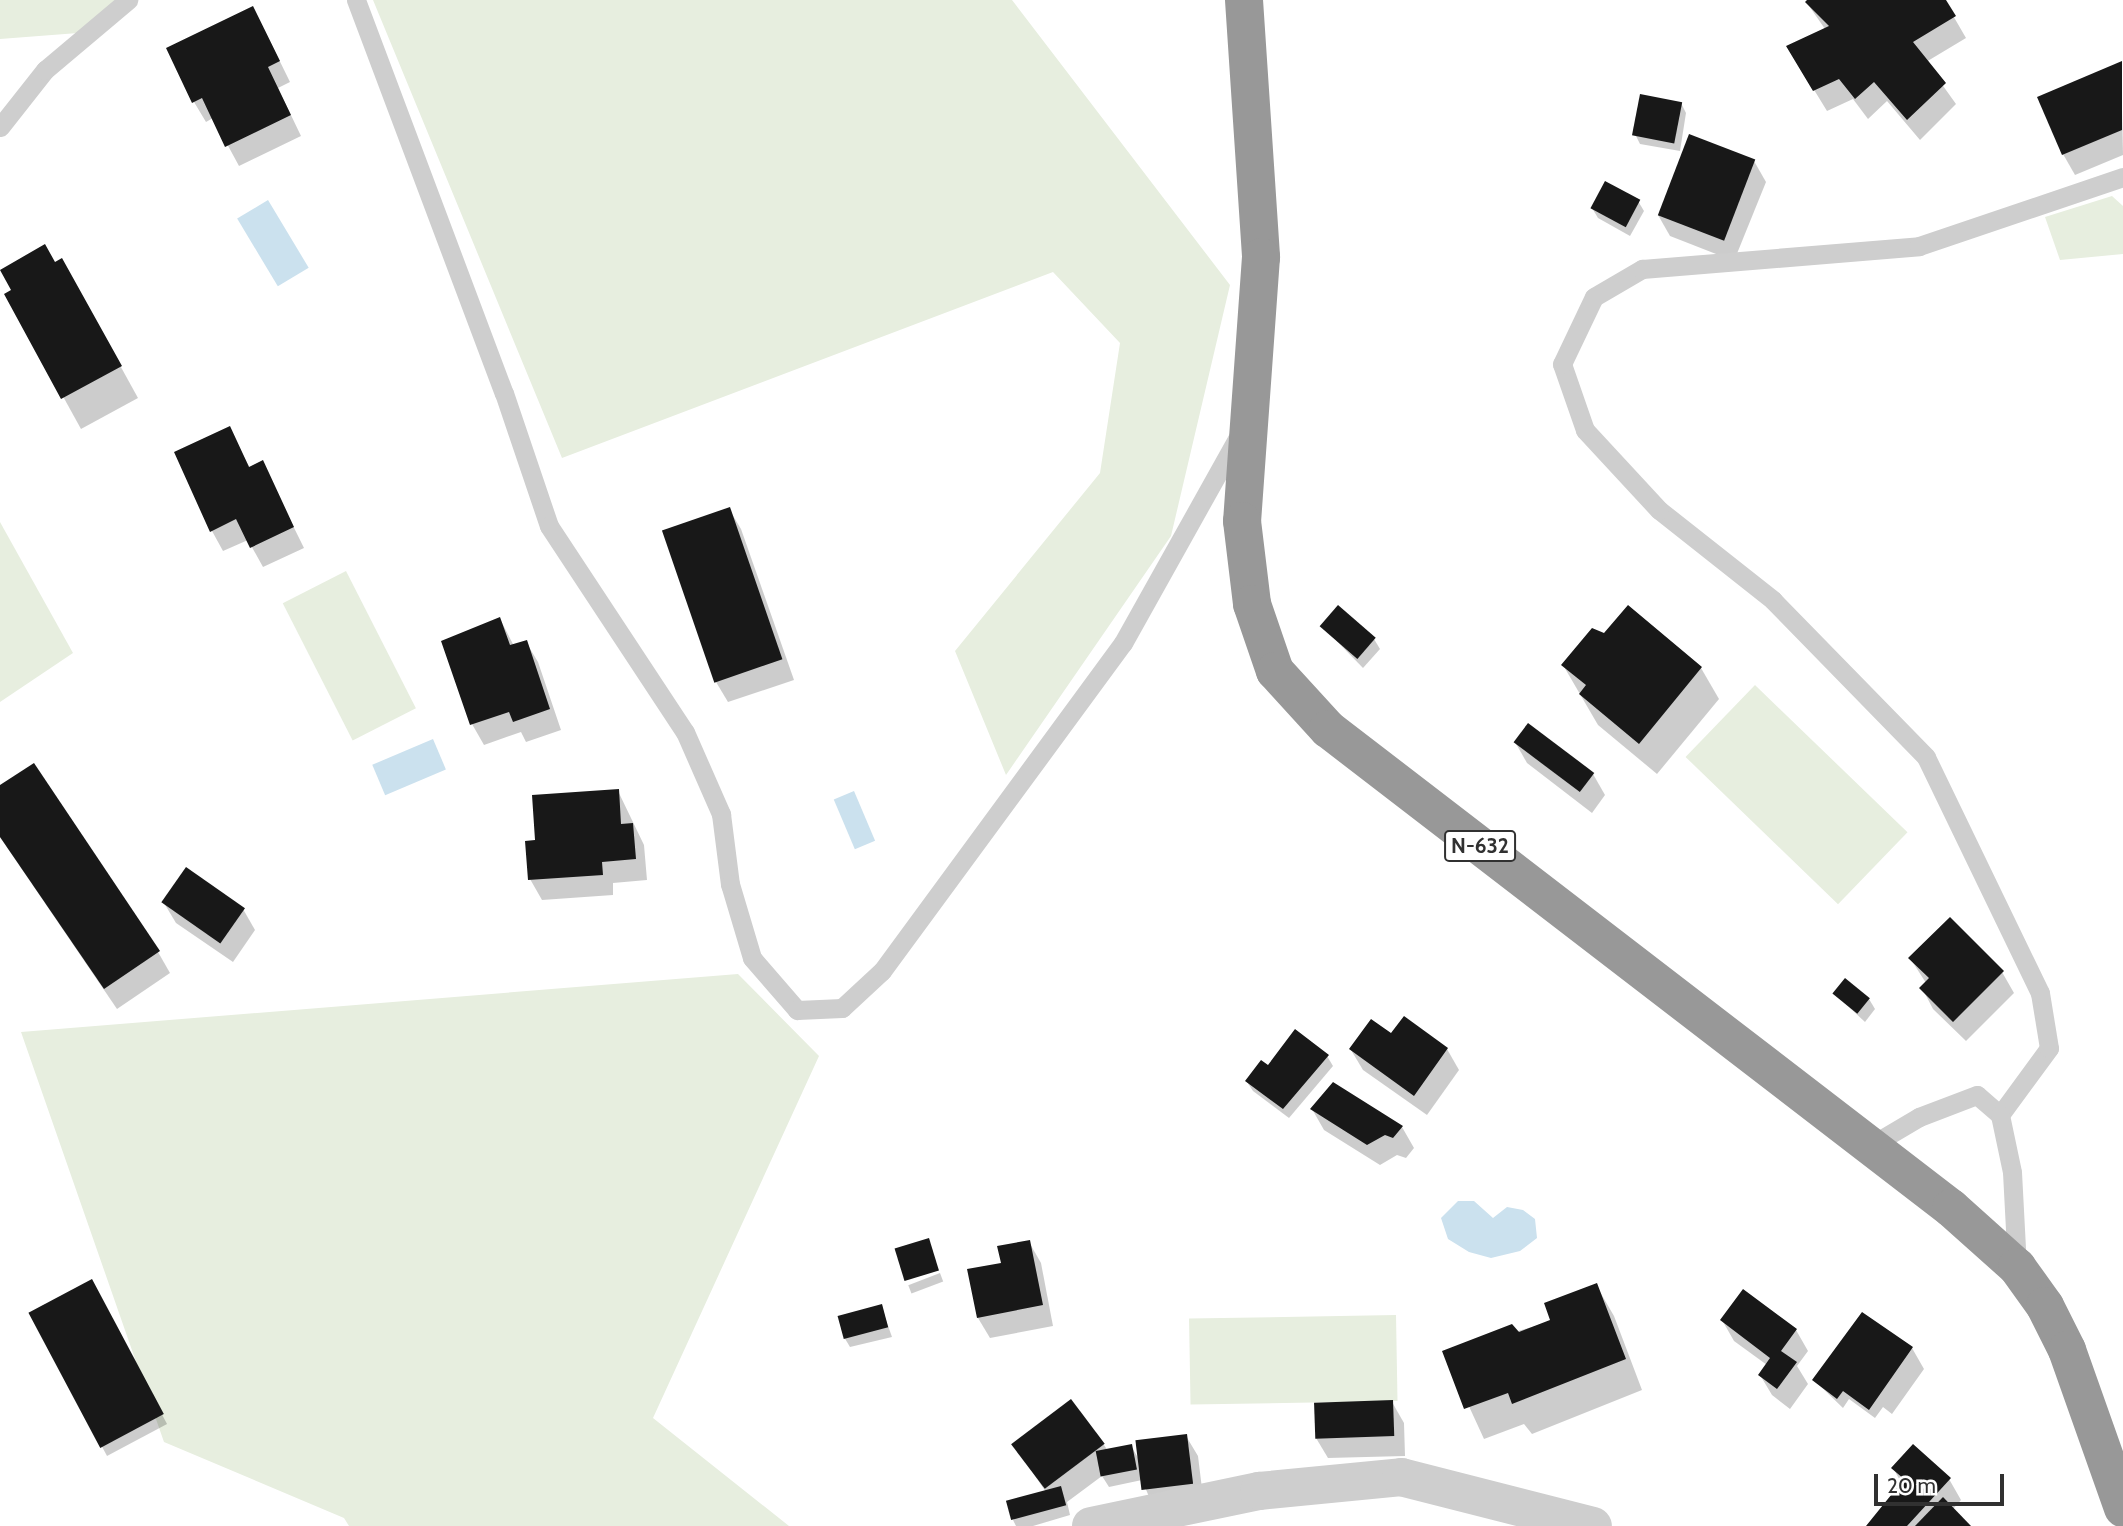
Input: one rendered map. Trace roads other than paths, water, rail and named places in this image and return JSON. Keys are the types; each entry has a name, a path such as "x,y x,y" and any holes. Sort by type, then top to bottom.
{"highway":[{"name":"N-632","path":"1244,0 1261,257 1242,521 1252,604 1275,671 1328,729 1870,1146 2017,1267 2045,1306 2067,1350 2123,1508"}],"street":[{"path":"1091,1526 1259,1491 1401,1476 1592,1526"}],"lane":[{"path":"0,127 45,70 128,0"},
{"path":"356,0 504,393 548,526 685,732 721,814 730,884 752,958 797,1010 842,1008 881,971 1123,643 1250,415"},
{"path":"2000,1115 2049,1048 2040,993 1926,757 1773,600 1659,510 1585,430 1562,364 1594,297 1642,270 1919,246 2123,177"},
{"path":"1870,1146 1919,1117 1977,1095 2000,1115 2012,1172 2017,1267"}],"water":[{"path":"268,200 309,268 278,286 237,219"},
{"path":"433,739 446,769 385,795 372,765"},
{"path":"854,791 875,841 855,849 834,800"},
{"path":"1458,1201 1474,1201 1493,1218 1507,1207 1523,1210 1535,1219 1537,1238 1520,1251 1491,1258 1469,1252 1448,1239 1441,1218"}]}
